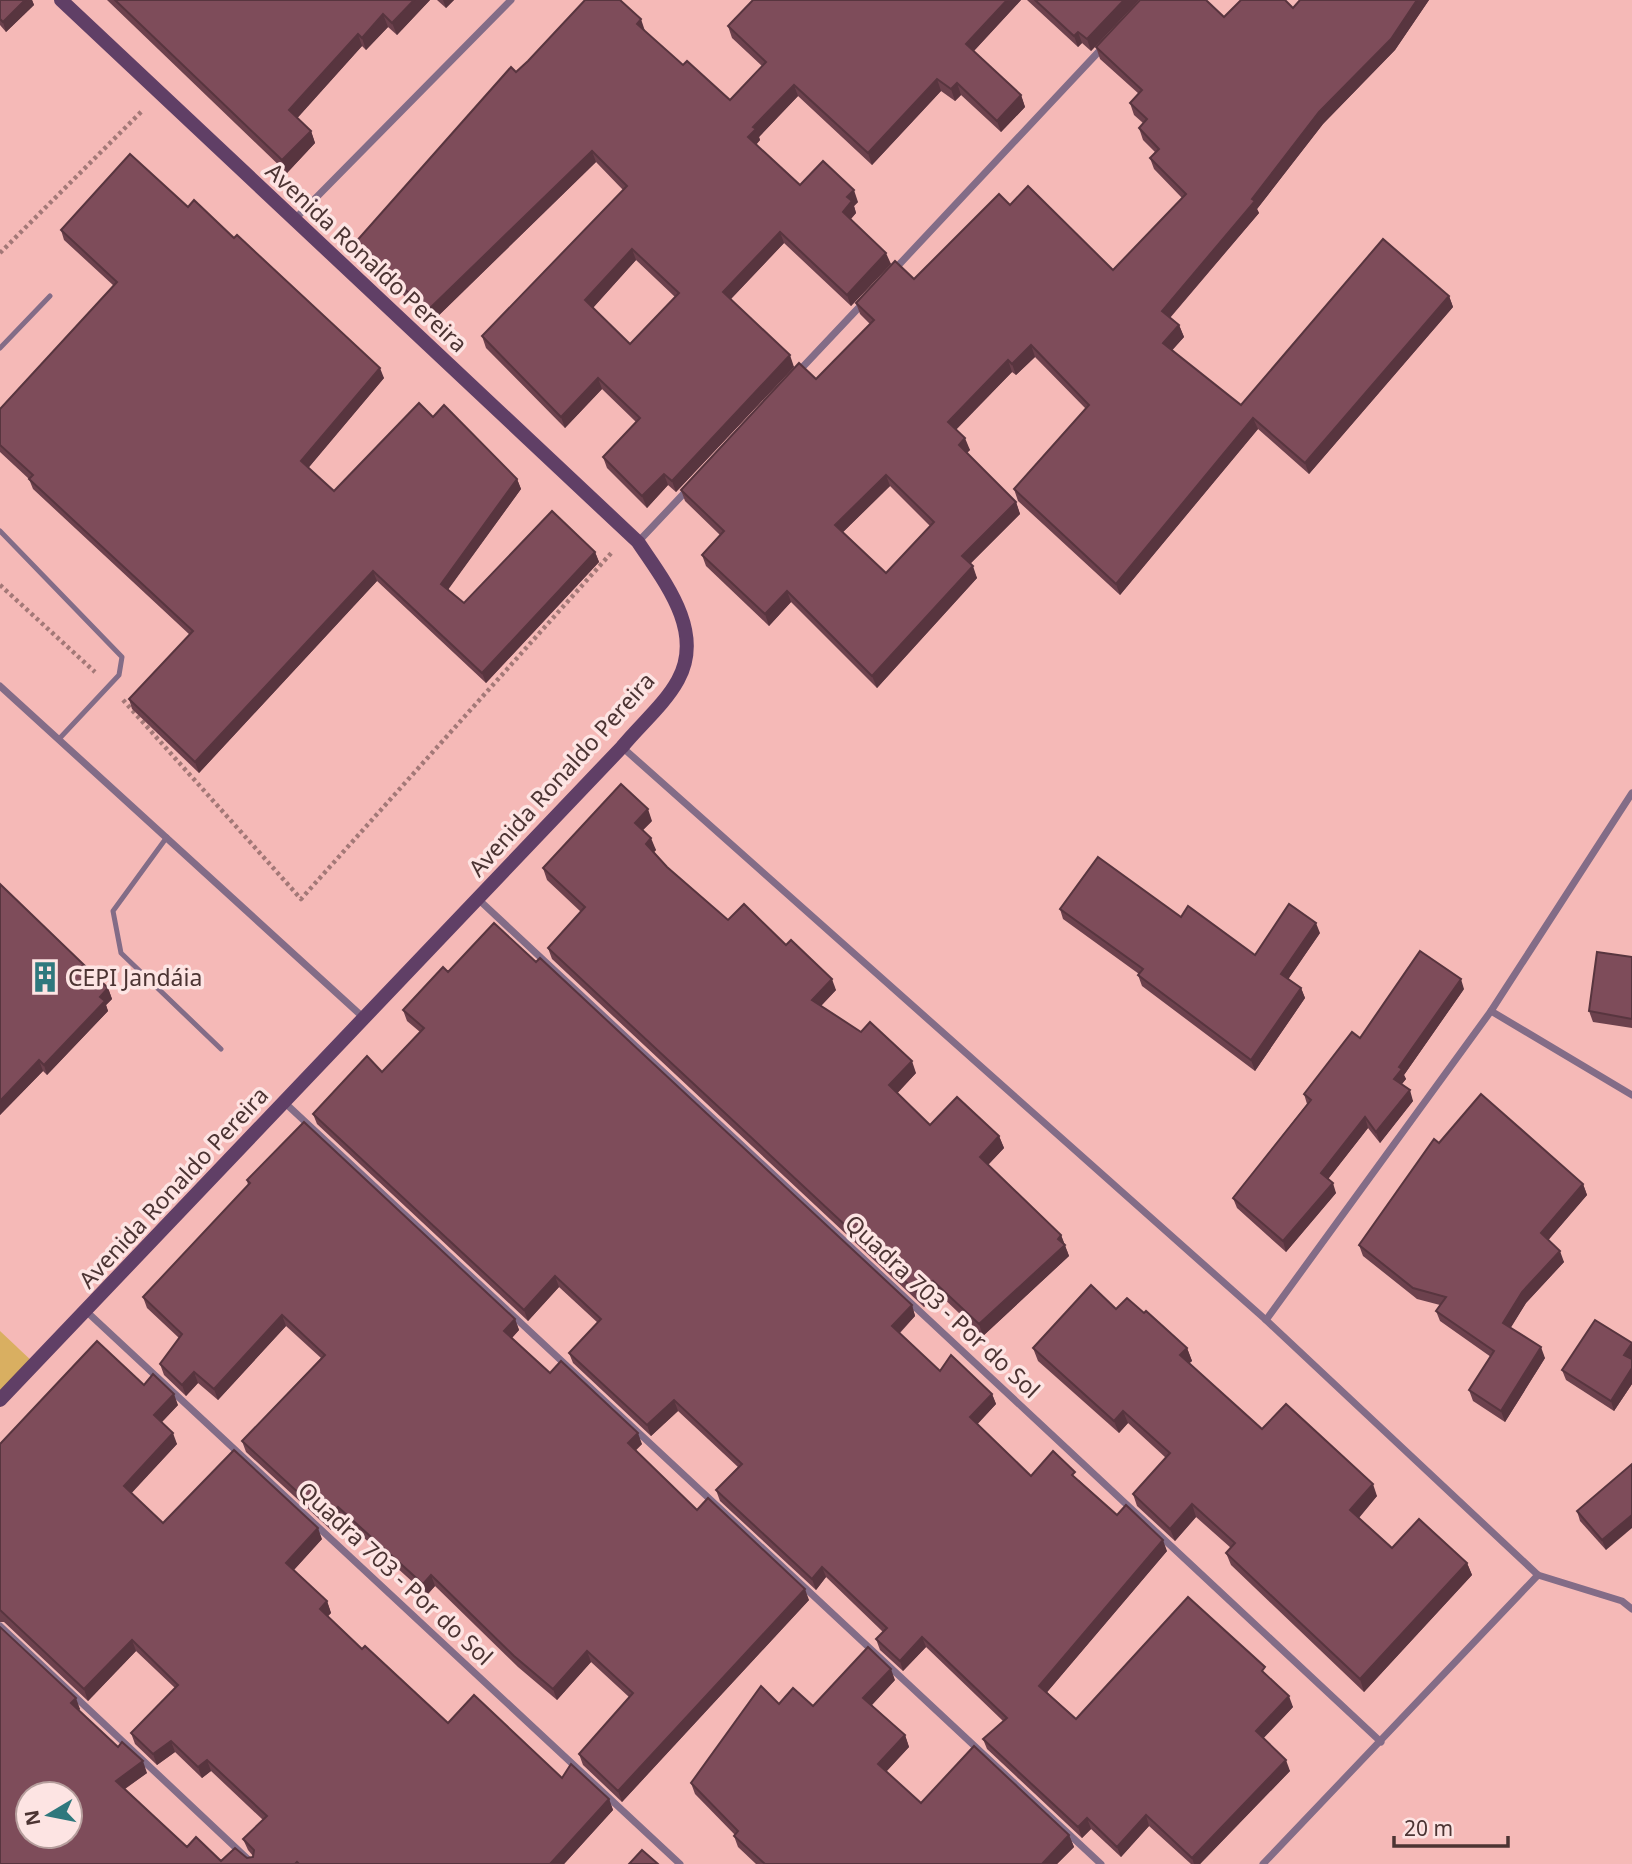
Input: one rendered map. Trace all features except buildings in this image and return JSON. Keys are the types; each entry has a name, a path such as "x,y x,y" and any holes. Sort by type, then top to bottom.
{"street":[{"name":"Avenida Ronaldo Pereira","path":"0,1400 622,747 678,680 686,653 684,624 675,598 633,538 61,0"},
{"path":"295,219 511,0"},
{"path":"883,281 1109,40"},
{"path":"789,382 874,291"},
{"path":"633,538 695,482"},
{"path":"0,686 364,1018"},
{"path":"622,747 1266,1320 1538,1575 1622,1601 1632,1609"},
{"path":"1266,1320 1491,1011 1632,793"},
{"name":"Quadra 703 - Por do Sol","path":"478,899 1381,1742"},
{"path":"1491,1011 1632,1095"},
{"path":"284,1102 1101,1864"},
{"name":"Quadra 703 - Por do Sol","path":"86,1311 680,1864"},
{"path":"1264,1864 1538,1575"},
{"path":"0,1626 253,1864"}],"lane":[{"path":"0,348 50,296"},
{"path":"0,531 119,650 123,665 109,685 59,739"},
{"path":"167,837 113,911 121,953 220,1049"}],"path":[{"path":"0,253 160,93"},
{"path":"0,585 109,685 301,899 633,538"}],"shaded area":[{"path":"0,1331 35,1364 0,1400"}],"place":[{"name":"CEPI Jandáia","path":"45,977"}]}
